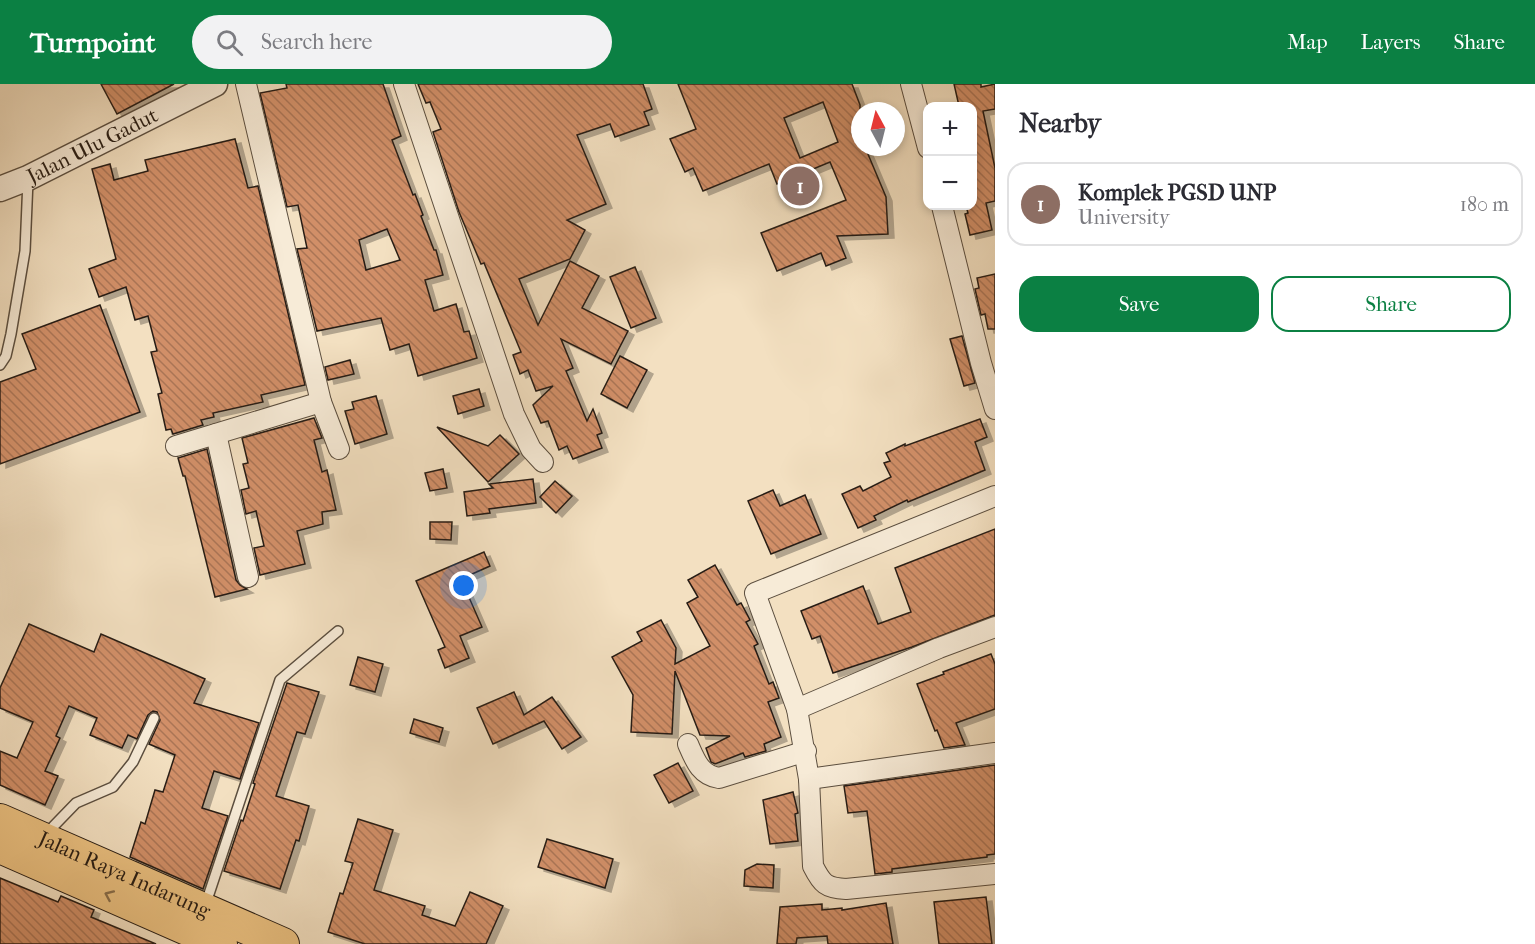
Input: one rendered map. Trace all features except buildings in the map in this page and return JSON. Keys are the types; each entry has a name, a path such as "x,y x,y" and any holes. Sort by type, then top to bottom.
{"highway":[{"name":"Jalan Raya Indarung","path":"0,820 42,838 151,900 221,944"},
{"name":"Jalan Raya Indarung","path":"0,847 151,900 204,908 283,944"}],"street":[{"name":"Jalan Ulu Gadut","path":"0,189 28,178 215,84"},
{"path":"246,84 321,402 339,449"},
{"path":"404,84 514,414 531,449 543,462"},
{"path":"911,84 923,132"},
{"path":"943,210 988,360 995,409"},
{"path":"176,446 321,402"},
{"path":"216,434 248,577"},
{"path":"995,496 755,593 789,681 797,709 806,750 809,779 813,866 819,879 830,888 846,889 995,874"},
{"path":"797,709 939,648 995,627"},
{"path":"688,744 703,771 710,777 719,778 806,750"},
{"path":"809,779 995,753"}],"lane":[{"path":"0,364 6,356 11,334 25,251 28,178"},
{"path":"204,908 280,680 338,631"},
{"path":"42,838 76,803 113,787 133,762 154,718"}],"place":[{"name":"Komplek PGSD UNP","path":"800,186"}]}
